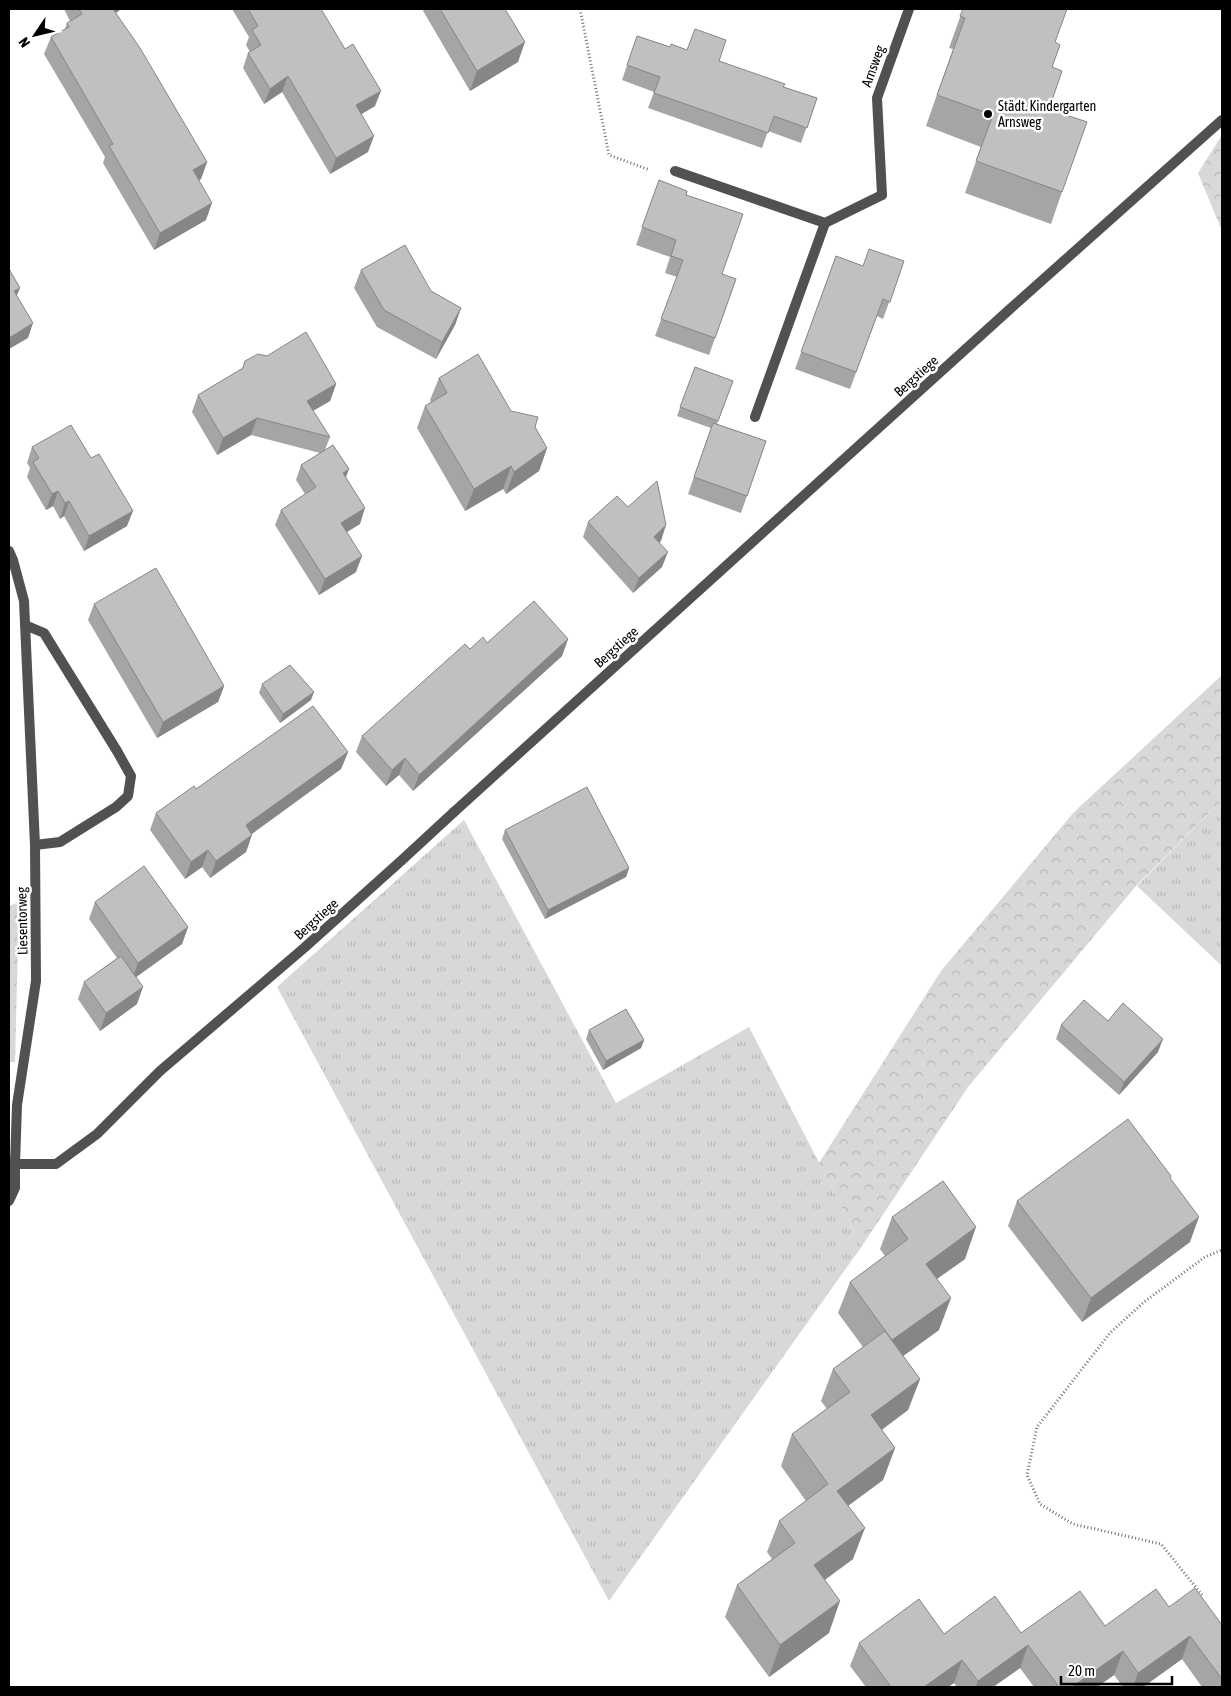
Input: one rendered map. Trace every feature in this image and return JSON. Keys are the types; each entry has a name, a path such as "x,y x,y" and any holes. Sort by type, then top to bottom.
{"street":[{"name":"Arnsweg","path":"825,223 882,196 877,98 909,9"},
{"name":"Bergstiege","path":"12,1164 56,1164 97,1134 160,1071 304,948 1010,309 1222,120"},
{"path":"675,171 825,223 755,417"},
{"name":"Liesentorweg","path":"9,551 24,601 35,845 36,981 17,1104 12,1164 15,1188 9,1201"},
{"path":"25,625 44,633 131,776 128,796 116,807 60,842 35,845"}],"path":[{"path":"580,9 609,155 663,175 675,171"},
{"path":"1202,1595 1161,1544 1073,1524 1040,1504 1027,1474 1037,1427 1110,1333 1144,1302 1205,1257 1222,1250"}],"green space":[{"path":"1222,135 1222,231 1198,173"},
{"path":"1222,675 1222,800 1136,886 968,1087 862,1246 819,1163 941,971 1074,812"},
{"path":"1222,800 1222,966 1137,886"},
{"path":"464,820 616,1103 749,1027 862,1246 609,1601 277,987"},
{"path":"19,902 15,1062 9,1062 9,906"}],"building":[{"path":"79,9 113,9 140,48 207,162 193,170 212,203 160,233 109,146 113,144 51,37 69,27 67,23 82,14"},
{"path":"248,9 321,9 345,49 353,44 381,91 356,105 374,136 336,158 288,76 270,89 248,53 261,45 252,30 258,26"},
{"path":"440,9 505,9 525,42 477,71"},
{"name":"Städt. Kindergarten Arnsweg","path":"963,9 1067,9 1055,42 1060,45 1052,67 1062,71 1049,109 1087,122 1062,192 976,161 993,115 937,95 965,18 960,16"},
{"path":"695,29 726,40 719,61 785,84 783,87 817,98 807,128 774,116 768,133 654,93 660,77 627,65 637,36 670,47 671,44 687,50"},
{"path":"659,180 687,191 686,195 743,214 722,274 736,279 715,338 661,319 683,260 671,256 676,240 642,227"},
{"path":"405,245 431,291 461,308 442,342 384,310 361,270"},
{"path":"869,249 904,261 890,302 883,299 856,372 801,352 836,256 863,266"},
{"path":"9,269 20,288 14,291 33,323 9,338"},
{"path":"306,332 336,384 307,401 330,437 257,418 223,438 198,395 243,368 245,361 258,354 267,356"},
{"path":"478,354 511,411 538,417 535,427 547,448 514,472 511,466 474,489 425,406 447,393 439,378"},
{"path":"695,367 733,381 718,421 680,407"},
{"path":"713,423 766,441 747,496 694,477"},
{"path":"71,425 91,458 99,454 133,511 89,536 69,501 65,503 58,491 52,494 33,462 39,458 32,447"},
{"path":"333,445 349,469 343,473 365,508 341,523 362,556 325,579 281,510 316,487 301,465"},
{"path":"657,481 666,525 654,537 668,552 639,578 588,522 617,496 628,507"},
{"path":"156,568 224,686 163,722 94,604"},
{"path":"534,601 568,639 419,775 405,758 392,770 362,736 465,644 470,649 483,637 487,643"},
{"path":"290,665 314,692 283,714 262,684"},
{"path":"313,706 348,752 246,825 252,835 216,861 208,850 191,862 156,813 194,786 196,789"},
{"path":"587,787 629,868 548,910 505,830"},
{"path":"144,866 188,927 138,963 95,902"},
{"path":"121,956 143,987 106,1013 84,982"},
{"path":"1084,1000 1108,1021 1123,1003 1163,1039 1124,1082 1061,1025"},
{"path":"626,1009 644,1040 606,1061 589,1030"},
{"path":"1128,1119 1199,1217 1091,1298 1017,1201"},
{"path":"943,1181 976,1227 926,1264 951,1298 892,1340 850,1282 908,1239 892,1217"},
{"path":"885,1331 920,1379 871,1415 895,1448 837,1491 865,1528 814,1565 840,1601 780,1645 737,1585 795,1543 779,1521 828,1484 792,1434 850,1392 833,1369"},
{"path":"1195,1588 1222,1625 1222,1679 1190,1636 1138,1673 1123,1651 1072,1687 1059,1687 1028,1645 978,1681 962,1660 924,1687 891,1687 859,1643 919,1599 944,1634 995,1596 1021,1633 1080,1591 1105,1626 1156,1589 1169,1607"}],"place":[{"name":"Städt. Kindergarten Arnsweg","path":"988,114"}]}
